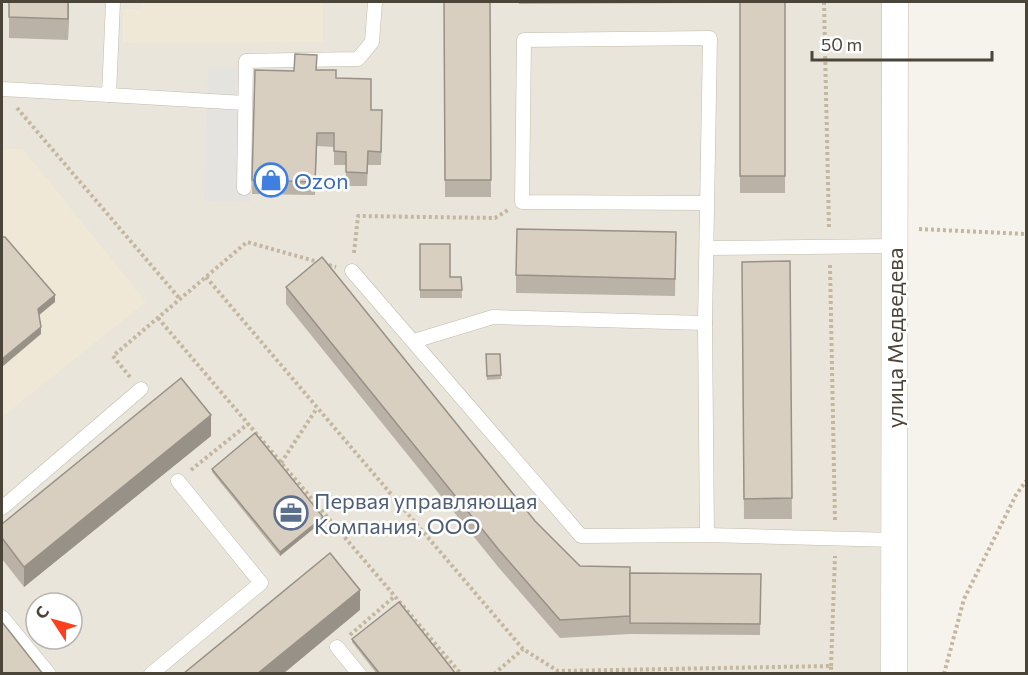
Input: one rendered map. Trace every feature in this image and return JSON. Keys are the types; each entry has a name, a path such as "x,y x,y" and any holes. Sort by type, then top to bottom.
{"street":[{"name":"улица Медведева","path":"894,674 894,540 905,242 895,2"}],"lane":[{"path":"109,95 113,2"},
{"path":"244,188 246,61 358,59 372,42 375,2"},
{"path":"706,203 522,202 524,40 710,38 705,323 707,535"},
{"path":"5,94 109,95 245,103"},
{"path":"707,248 829,247 905,242"},
{"path":"352,271 580,536 707,535 894,540"},
{"path":"414,341 493,317 705,323"},
{"path":"2,508 141,389"},
{"path":"151,674 261,584 178,481"},
{"path":"2,617 49,674"},
{"path":"337,647 359,674"}],"path":[{"path":"824,2 836,538 831,674"},
{"path":"5,94 180,299"},
{"path":"141,389 113,356 247,242 352,271 358,216 495,218 522,202"},
{"path":"905,242 915,229 1026,234"},
{"path":"830,268 841,267"},
{"path":"206,277 523,649 558,671 831,666"},
{"path":"158,318 461,674"},
{"path":"281,463 317,408"},
{"path":"178,481 248,424"},
{"path":"944,674 964,599 1016,495 1026,481"},
{"path":"337,647 395,596"},
{"path":"494,674 523,649"}],"shaded area":[{"path":"2,2 882,2 880,673 2,673"},
{"path":"141,2 323,2 323,42 123,43 123,9 141,9"},
{"path":"208,67 254,68 250,202 204,201"},
{"path":"2,149 23,149 146,302 2,417"}],"building":[{"path":"9,2 68,2 68,19 9,17"},
{"path":"444,2 490,2 491,180 445,180"},
{"path":"740,2 785,2 785,176 740,176"},
{"path":"295,54 317,55 316,70 336,70 336,78 371,79 371,110 382,110 381,152 368,151 367,173 346,172 346,152 334,151 334,133 317,133 315,182 252,180 255,70 294,71"},
{"path":"517,229 676,232 675,279 516,275"},
{"path":"2,237 5,237 55,295 38,309 41,327 2,359"},
{"path":"420,244 450,244 450,277 461,277 462,290 420,290"},
{"path":"322,257 535,521 580,566 630,567 630,616 560,620 499,550 286,287"},
{"path":"790,261 792,498 744,499 742,262"},
{"path":"486,354 500,354 501,375 487,376"},
{"path":"181,378 211,415 24,567 2,538 2,524"},
{"path":"255,433 323,517 280,552 212,469"},
{"path":"330,553 360,590 257,674 183,674"},
{"path":"630,573 761,574 760,624 630,623"},
{"path":"399,602 456,674 380,674 352,639"},
{"path":"2,622 43,674 2,674"}],"place":[{"name":"Ozon","path":"271,180"},
{"name":"Первая управляющая Компания, ООО","path":"291,513"}]}
